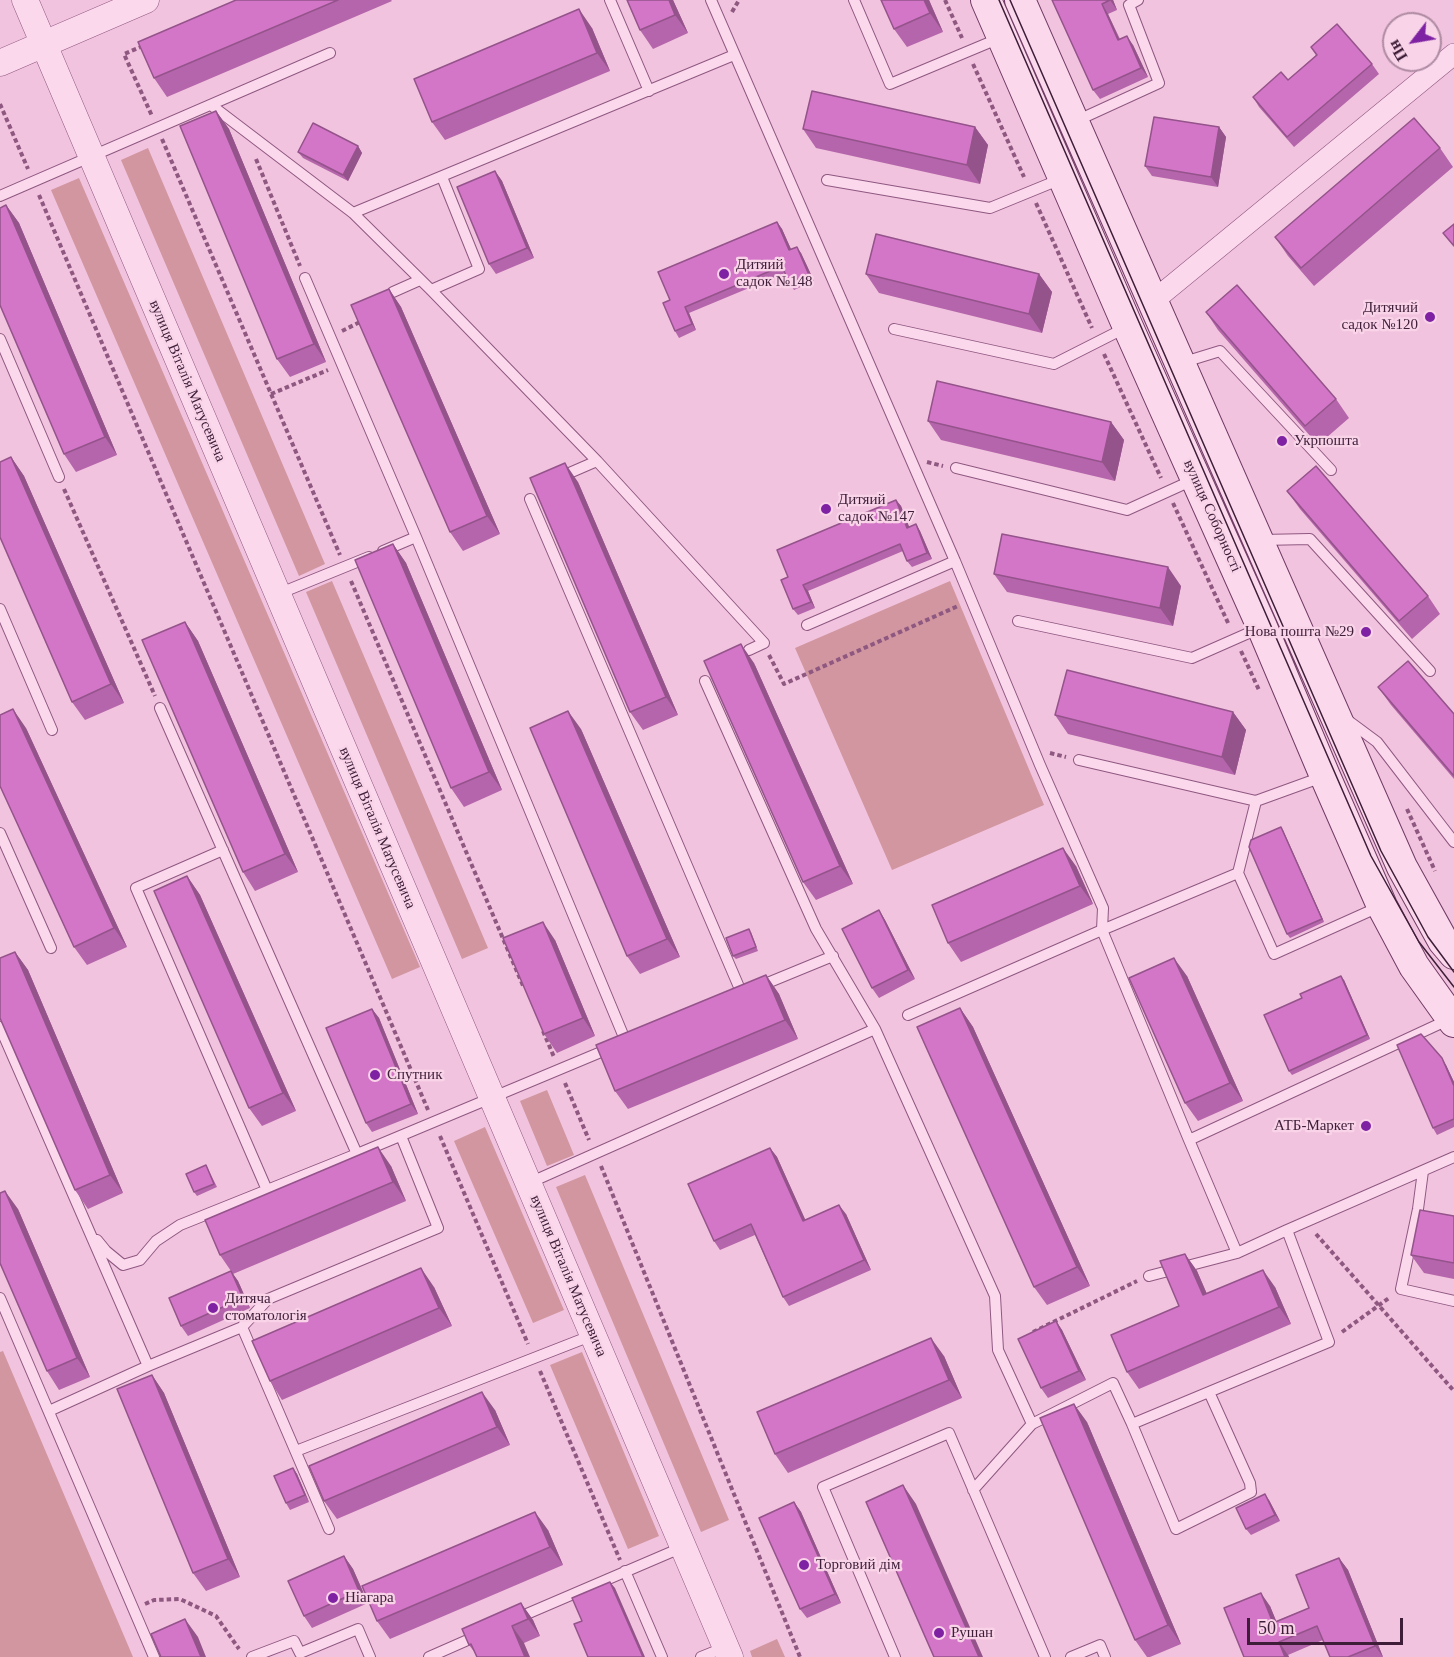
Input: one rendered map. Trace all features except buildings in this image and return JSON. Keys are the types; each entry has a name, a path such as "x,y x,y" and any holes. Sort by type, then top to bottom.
{"main road":[{"name":"вулиця Соборності","path":"986,0 1382,906 1414,966 1453,1021"},
{"path":"1020,0 1402,867 1450,942"}],"street":[{"name":"вулиця Віталія Матусевича","path":"25,0 728,1652"},
{"path":"0,63 146,0"},
{"path":"1152,302 1454,54"},
{"path":"1414,966 1450,942"}],"lane":[{"path":"610,0 649,91"},
{"path":"711,0 1103,908 1102,930 1237,1253"},
{"path":"854,0 890,84 1002,37"},
{"path":"1073,122 1159,83 1129,5 1138,0"},
{"path":"0,196 330,53"},
{"path":"352,213 734,55"},
{"path":"211,105 352,213 431,290 597,461 764,644 749,650"},
{"path":"224,114 238,110"},
{"path":"431,290 479,269 442,177"},
{"path":"827,180 990,208 1063,178"},
{"path":"87,1228 106,1251 123,1265 140,1260 156,1241 180,1225 401,1136 631,1039 305,278"},
{"path":"393,292 420,280"},
{"path":"894,329 1054,364 1128,327"},
{"path":"0,339 59,477"},
{"path":"1179,364 1220,351 1331,470"},
{"path":"567,474 597,461"},
{"path":"956,468 1127,510 1195,479"},
{"path":"530,499 736,996 833,956"},
{"path":"278,594 416,537"},
{"path":"1259,540 1310,538 1430,671"},
{"path":"807,625 955,561"},
{"path":"0,609 52,730"},
{"path":"1018,621 1192,658 1262,627"},
{"path":"705,681 816,929 875,1029 995,1296 998,1350 1032,1424"},
{"path":"160,708 357,1154"},
{"path":"1333,711 1377,742 1454,842"},
{"path":"1079,760 1256,801 1325,776"},
{"path":"1256,801 1238,873 1274,954 1382,906"},
{"path":"0,833 51,948"},
{"path":"224,850 136,888 267,1190"},
{"path":"908,1015 1238,873"},
{"path":"1189,1140 1453,1021"},
{"path":"0,1027 148,1366"},
{"path":"528,1184 875,1029"},
{"path":"49,1411 242,1327 268,1299 438,1228 401,1136"},
{"path":"1149,1276 1237,1253 1454,1157"},
{"path":"1423,1171 1418,1209 1401,1289 1454,1301"},
{"path":"1132,1424 1329,1342 1287,1230"},
{"path":"0,1298 154,1657"},
{"path":"242,1327 330,1529"},
{"path":"296,1452 593,1335"},
{"path":"973,1490 1032,1424 1113,1383 1176,1529 1251,1492 1250,1483 1209,1392"},
{"path":"895,1657 823,1487 949,1433 1044,1657"},
{"path":"507,1623 683,1547"},
{"path":"625,1571 662,1657"},
{"path":"252,1657 294,1641 300,1653 358,1629 370,1657"},
{"path":"429,1657 444,1654 486,1632"},
{"path":"1071,1657 1100,1645 1105,1657"},
{"path":"701,1657 728,1652"}],"path":[{"path":"146,45 124,54 527,993"},
{"path":"0,104 625,1571"},
{"path":"243,129 305,278"},
{"path":"329,336 370,318"},
{"path":"271,394 342,364"},
{"path":"910,459 956,468"},
{"path":"59,477 160,708"},
{"path":"758,658 768,653 784,684 971,600"},
{"path":"1034,749 1079,760"},
{"path":"541,1026 596,1154 800,1657"},
{"path":"1305,1222 1454,1390"},
{"path":"998,1350 1106,1295 1149,1276"},
{"path":"1329,1342 1401,1289"},
{"path":"134,1609 154,1600 180,1599 216,1616 245,1657"}],"shaded area":[{"path":"148,148 325,564 299,576 121,160"},
{"path":"79,178 420,967 392,979 51,190"},
{"path":"332,581 488,948 462,959 306,592"},
{"path":"950,581 1044,805 892,870 795,648"},
{"path":"547,1090 574,1155 547,1166 520,1101"},
{"path":"485,1127 564,1310 533,1323 454,1141"},
{"path":"585,1175 729,1520 701,1532 556,1187"},
{"path":"3,1351 133,1657 0,1657 0,1352"},
{"path":"582,1352 659,1536 628,1549 550,1365"},
{"path":"777,1639 785,1657 752,1657 750,1651"}],"tram line":[{"path":"999,0 1371,856 1419,942 1454,987"},
{"path":"1010,0 1381,851 1428,937 1454,972"}],"place":[{"name":"Дитяий садок №148","path":"724,274"},
{"name":"Дитячий садок №120","path":"1430,317"},
{"name":"Укрпошта","path":"1282,441"},
{"name":"Дитяий садок №147","path":"826,509"},
{"name":"Нова пошта №29","path":"1366,632"},
{"name":"Спутник","path":"375,1075"},
{"name":"АТБ-Маркет","path":"1366,1126"},
{"name":"Дитяча стоматологія","path":"213,1308"},
{"name":"Торговий дім","path":"804,1565"},
{"name":"Ніагара","path":"333,1598"},
{"name":"Рушан","path":"939,1633"}]}
